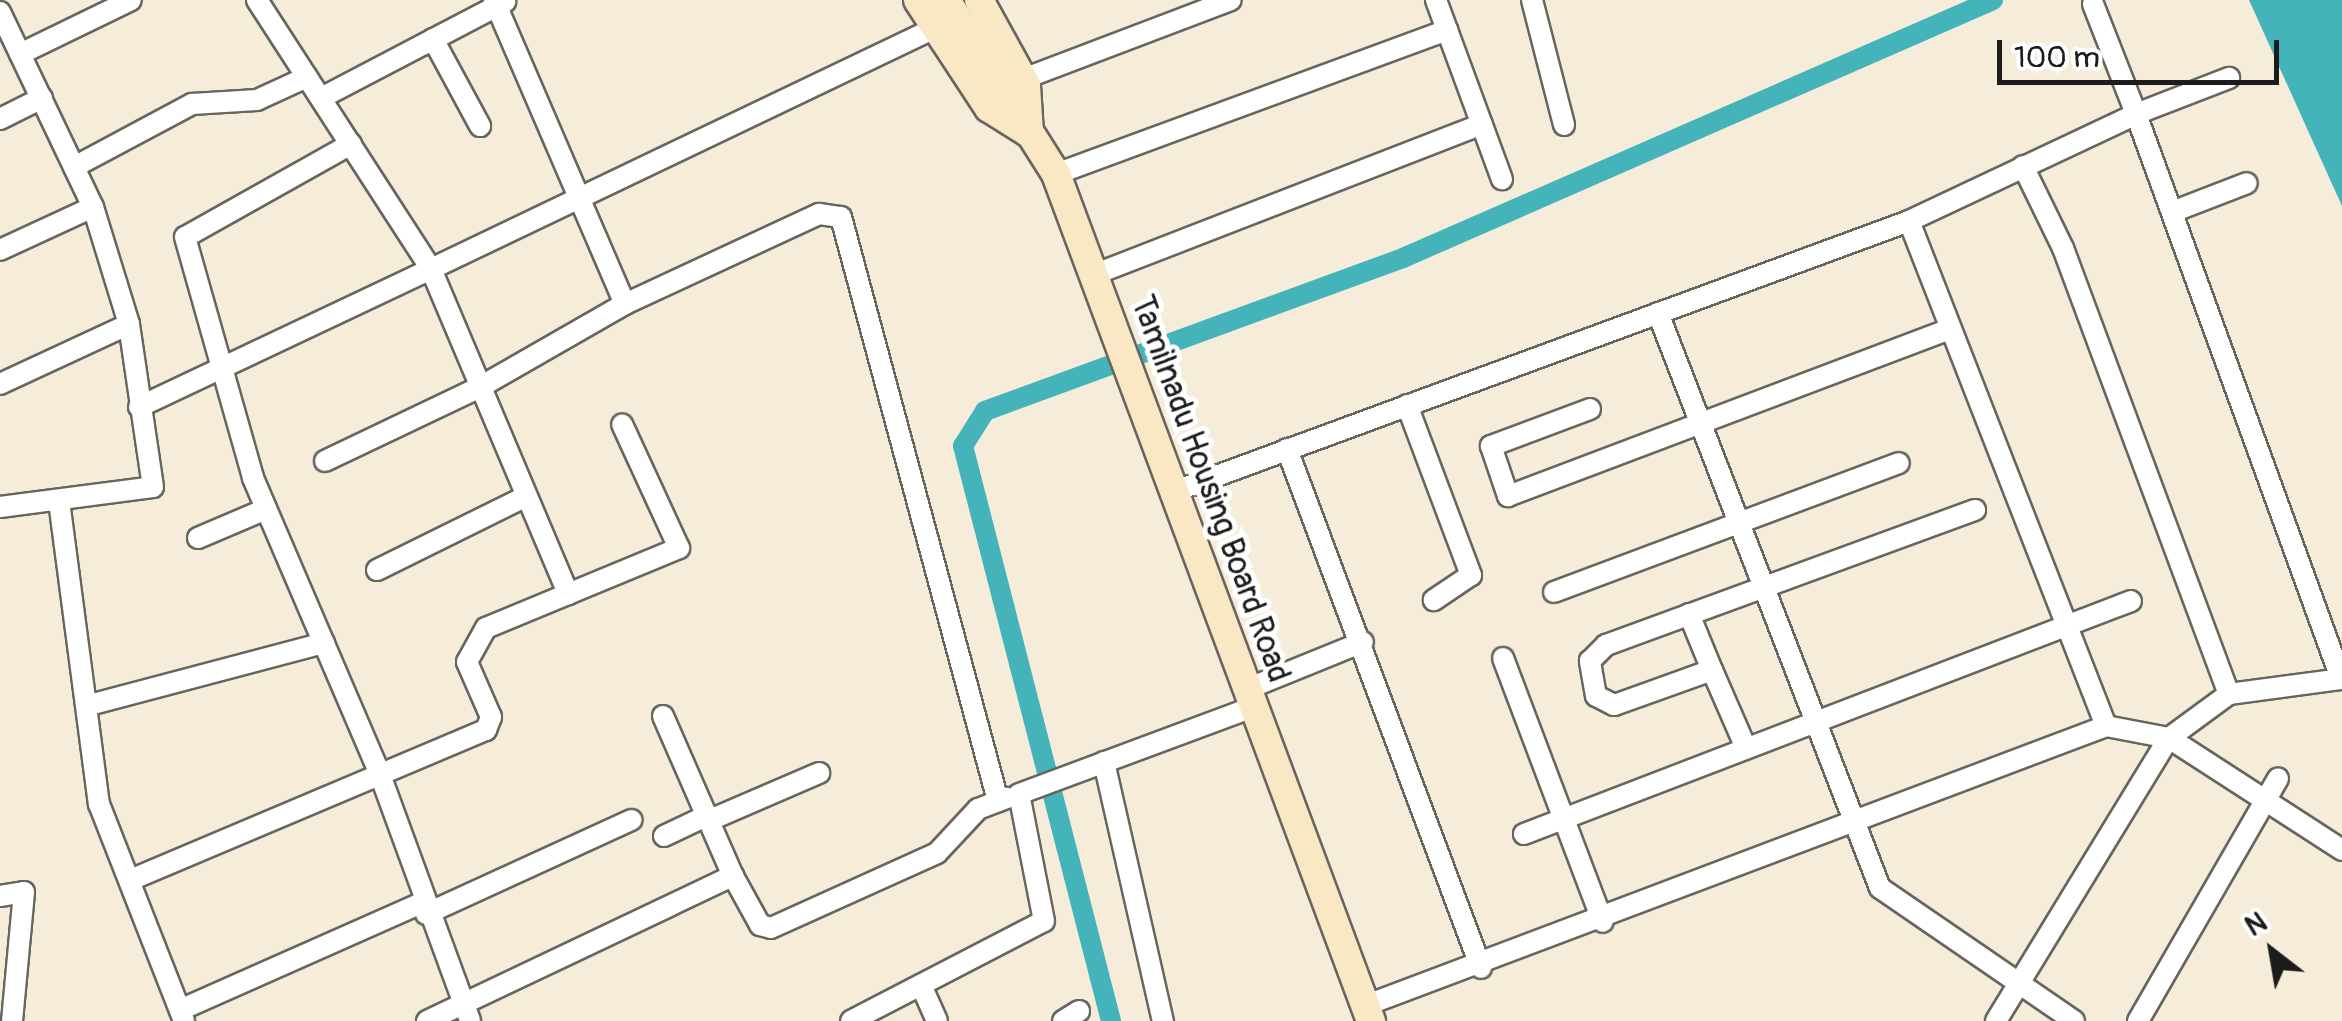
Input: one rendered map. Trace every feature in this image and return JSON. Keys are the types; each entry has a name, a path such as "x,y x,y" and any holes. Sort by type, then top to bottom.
{"street":[{"path":"20,54 131,0"},
{"path":"257,0 432,268 568,594"},
{"path":"918,0 989,108 1030,132"},
{"path":"946,0 1012,83"},
{"path":"979,0 1030,132"},
{"path":"1012,83 1231,0"},
{"path":"1436,0 1502,179"},
{"path":"1532,0 1564,125"},
{"path":"320,98 500,2 625,304"},
{"path":"1996,1021 2168,738 2230,694 2342,678 2094,4"},
{"path":"0,12 93,207 130,324 153,487 0,508"},
{"path":"139,407 936,27"},
{"path":"1056,174 1447,30"},
{"path":"432,40 480,126"},
{"path":"74,167 192,104 257,100 307,77"},
{"path":"1173,492 1909,222 2136,114 2229,78"},
{"path":"0,119 42,98"},
{"path":"1093,274 1482,124"},
{"name":"Tamilnadu Housing Board Road","path":"1030,132 1056,174 1368,1014"},
{"path":"351,144 184,237 219,370 266,509 378,769 424,908 467,1012"},
{"path":"2022,166 2062,248 2230,694"},
{"path":"2172,212 2247,183"},
{"path":"0,250 93,207"},
{"path":"325,461 480,388 625,304 820,214 849,225 1017,795 1044,921 851,1021"},
{"path":"1909,222 2063,628 2106,726"},
{"path":"1658,314 1880,888 2016,986 2074,1021"},
{"path":"0,384 130,324"},
{"path":"1590,409 1491,446 1508,496 1702,427 1949,329"},
{"path":"1407,405 1471,575 1434,600"},
{"path":"135,878 378,769 486,730 492,717 468,662 474,642 568,594 679,548 622,424"},
{"path":"1287,450 1363,642 1481,968"},
{"path":"1554,592 1738,526 1898,462"},
{"path":"377,570 524,496"},
{"path":"60,501 99,804 135,878 182,1016 632,820"},
{"path":"198,538 266,509"},
{"path":"1712,670 1614,705 1591,686 1590,661 1606,645 1974,510"},
{"path":"1524,834 2131,601"},
{"path":"1689,614 1746,748"},
{"path":"664,716 734,876 760,925 771,928 936,853 1017,795 1250,698 1363,642"},
{"path":"89,705 324,643"},
{"path":"1502,658 1560,819 1603,922"},
{"path":"1368,1014 2106,726 2168,738 2342,850"},
{"path":"1104,762 1164,1021"},
{"path":"664,836 819,773"},
{"path":"2138,1021 2278,780"},
{"path":"428,1021 467,1012 734,876"},
{"path":"0,896 24,892 12,1021"},
{"path":"921,985 938,1021"}],"water":[{"path":"2249,0 2342,0 2342,206"}],"waterway":[{"path":"1111,1021 963,446 985,411 1403,258 1993,0"}]}
